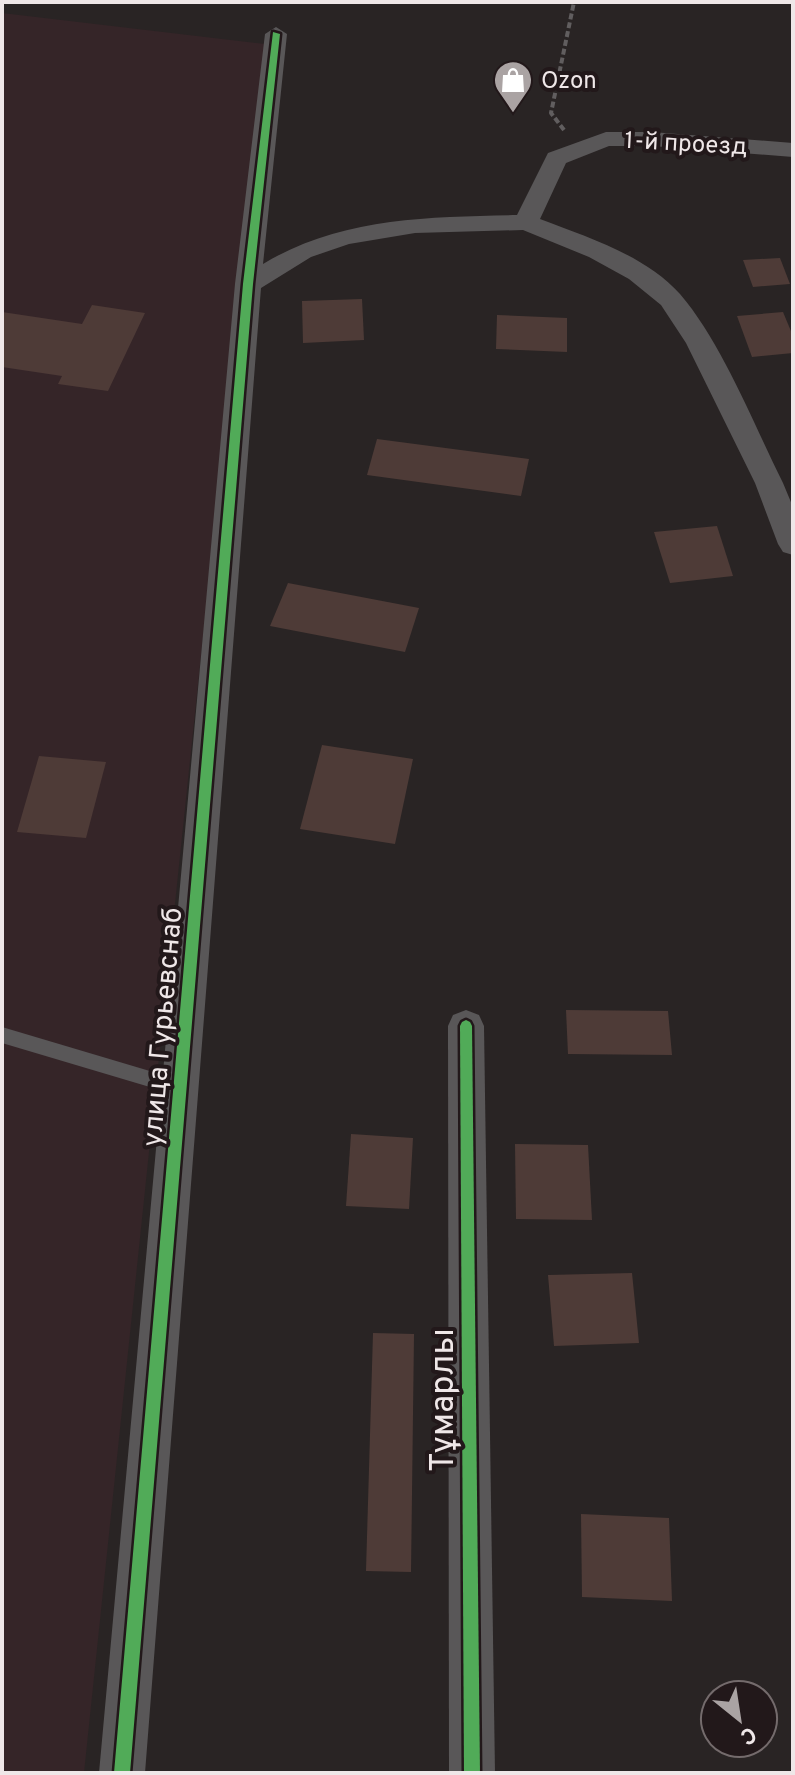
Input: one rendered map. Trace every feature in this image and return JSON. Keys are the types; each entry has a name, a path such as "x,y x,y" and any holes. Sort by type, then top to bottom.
{"street":[{"name":"улица Гурьевснаб","path":"122,1773 248,284 276,34"},
{"name":"1-й проезд","path":"526,222 556,158 606,139 652,139 793,150"},
{"path":"248,284 302,251 345,237 415,225 526,222 598,251 638,273 670,299 699,342 769,483 793,544"},
{"name":"Тұмарлы","path":"466,1026 472,1773"}],"lane":[{"path":"2,1035 180,1088"}],"path":[{"path":"551,113 574,2"}],"shaded area":[{"path":"2,13 265,44 84,1773 2,1773"}],"building":[{"path":"780,258 790,284 753,287 743,260"},
{"path":"362,299 364,340 303,343 302,301"},
{"path":"92,305 145,313 108,391 58,384 62,376 2,367 2,312 82,324"},
{"path":"783,312 793,336 793,353 752,357 737,316"},
{"path":"497,315 567,318 567,352 496,349"},
{"path":"377,439 529,459 521,496 367,475"},
{"path":"717,526 733,576 670,583 654,532"},
{"path":"288,583 419,608 405,652 270,626"},
{"path":"322,745 413,759 395,844 300,829"},
{"path":"39,756 106,762 86,838 17,832"},
{"path":"566,1010 668,1011 672,1055 568,1054"},
{"path":"351,1134 413,1138 409,1209 346,1206"},
{"path":"515,1144 588,1145 592,1220 516,1219"},
{"path":"632,1273 639,1343 554,1346 548,1275"},
{"path":"373,1333 414,1334 411,1572 366,1571"},
{"path":"581,1514 669,1518 672,1601 582,1597"}],"cycle path":[{"path":"122,1773 248,284 276,34"},
{"path":"466,1026 472,1773"}],"place":[{"name":"Ozon","path":"513,114"}]}
